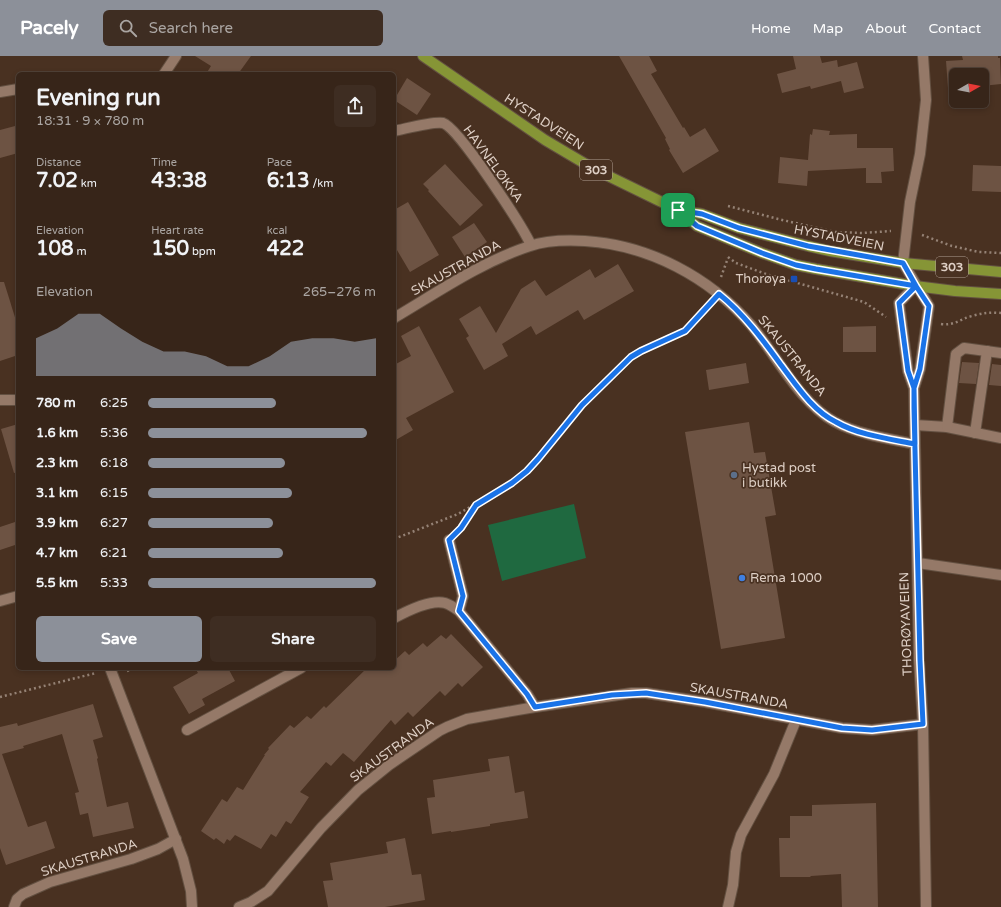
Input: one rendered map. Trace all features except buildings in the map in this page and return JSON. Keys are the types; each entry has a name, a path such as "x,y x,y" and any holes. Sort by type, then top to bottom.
{"main road":[{"name":"HYSTADVEIEN","path":"423,56 550,144 626,186 678,210 702,214 739,228 808,246 903,263 1001,272"},
{"name":"HYSTADVEIEN","path":"678,210 697,226 762,253 796,265 916,286 955,291 1001,294"}],"street":[{"path":"165,72 176,56"},
{"path":"916,286 903,263 910,202 920,154 926,100 923,56"},
{"path":"0,92 16,90"},
{"name":"HAVNELØKKA","path":"396,131 436,123 444,123 464,143 512,213 531,245"},
{"name":"SKAUSTRANDA","path":"396,317 495,259 531,245 563,240 599,242 634,250 668,262 685,270 719,294 753,328 800,390 820,412 851,430 915,444"},
{"name":"THORØYAVEIEN","path":"914,388 920,369 929,306 916,286 899,303 908,371 914,388 920,660 923,724 926,907"},
{"path":"947,427 956,354 964,348 1001,353"},
{"path":"975,433 987,351"},
{"path":"0,400 16,400"},
{"path":"915,425 947,427 1001,438"},
{"path":"449,540 463,596 459,611"},
{"path":"918,563 1001,575"},
{"path":"0,601 16,597"},
{"path":"396,617 421,606 439,602 450,605 459,611 527,694 535,707"},
{"path":"111,670 176,839 191,891 192,907"},
{"path":"187,730 296,670"},
{"name":"SKAUSTRANDA","path":"239,907 251,902 268,891 321,828 358,790 395,761 446,727 467,719 612,695 646,693 705,702 842,728 872,730 923,724"},
{"name":"SKAUSTRANDA","path":"728,907 733,885 736,852 741,835 774,774 796,720"},
{"name":"SKAUSTRANDA","path":"14,907 17,899 23,894 50,882 131,859 158,849 176,839"}],"path":[{"path":"722,205 778,220 835,232 863,233 896,230 907,231 952,246 979,252 1001,254"},
{"path":"396,538 440,522 476,505 512,483 527,471 582,405 631,357 685,331 719,294 719,284 728,258"},
{"path":"449,540 461,528 476,505"},
{"path":"0,697 102,670"}],"green space":[{"path":"574,504 586,558 502,581 488,525"}],"place":[{"name":"Thorøya","path":"794,279"},
{"name":"Hystad post i butikk","path":"734,475"},
{"name":"Rema 1000","path":"742,578"}],"route":[{"path":"678,210 697,226 734,242 796,265 916,286 929,306 920,369 914,388 920,660 923,724 872,730 842,728 705,702 646,693 612,695 535,707 527,694 459,611 463,596 449,540 461,528 476,505 512,483 527,471 582,405 631,357 685,331 719,294 741,314 753,328 796,386 820,412 851,430 915,444 914,388 908,371 900,320 899,303 916,286 903,263 808,246 739,228 702,214 678,210"}]}
